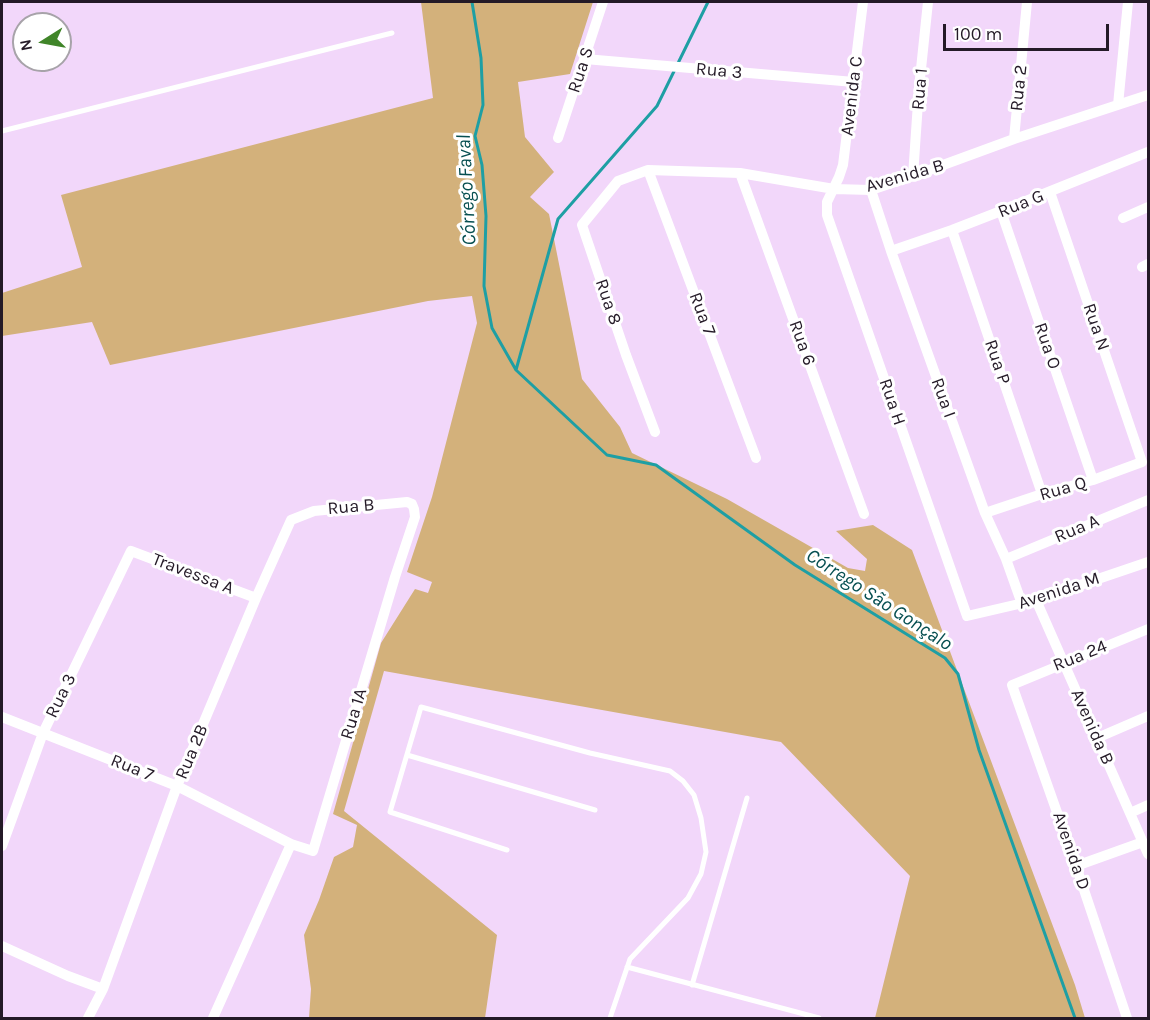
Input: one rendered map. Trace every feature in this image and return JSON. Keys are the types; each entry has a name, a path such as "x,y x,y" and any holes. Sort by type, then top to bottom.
{"street":[{"name":"Rua S","path":"558,138 603,2"},
{"name":"Avenida C","path":"834,189 843,165 863,2"},
{"name":"Rua 1","path":"913,176 928,2"},
{"name":"Rua 2","path":"1014,139 1027,2"},
{"path":"1118,105 1128,2"},
{"name":"Rua 3","path":"585,59 854,82"},
{"name":"Avenida B","path":"618,181 648,170 740,173 834,189 871,190 1014,139 1149,95"},
{"name":"Rua G","path":"891,251 1001,212 1149,152"},
{"name":"Rua 7","path":"648,170 756,458"},
{"name":"Rua 6","path":"740,173 864,514"},
{"name":"Rua 8","path":"618,181 582,225 655,432"},
{"name":"Rua H","path":"834,189 827,202 827,215 968,616"},
{"name":"Rua I","path":"871,190 984,513 1006,559 1022,604"},
{"name":"Rua N","path":"1050,192 1142,462"},
{"path":"1123,218 1149,207"},
{"name":"Rua O","path":"1001,212 1093,480"},
{"name":"Rua P","path":"952,230 1042,494"},
{"name":"Rua Q","path":"984,513 1093,480 1142,462"},
{"name":"Rua A","path":"1006,559 1149,500"},
{"name":"Rua B","path":"291,520 314,511 407,502 412,504"},
{"name":"Rua 1A","path":"313,851 414,517 412,504"},
{"name":"Rua 2B","path":"88,1018 103,989 177,786 291,520"},
{"name":"Rua 3","path":"2,846 43,733 131,551"},
{"name":"Travessa A","path":"131,551 256,598"},
{"name":"Avenida M","path":"968,616 1036,600 1149,562"},
{"name":"Avenida B","path":"1036,600 1149,854"},
{"name":"Rua 24","path":"1012,685 1149,629"},
{"name":"Avenida D","path":"1012,685 1127,1018"},
{"path":"1097,738 1149,716"},
{"name":"Rua 7","path":"2,717 177,786 291,844 313,851"},
{"path":"1130,813 1149,805"},
{"path":"1076,866 1143,842"},
{"path":"213,1018 291,844"},
{"path":"2,946 103,989"}],"lane":[{"path":"2,131 392,33"},
{"path":"507,850 390,812 421,707 590,753 670,771 683,781 694,795 701,818 706,852 700,874 688,898 630,958 610,1018"},
{"path":"407,755 595,810"},
{"path":"692,985 747,798"},
{"path":"627,968 819,1018"}],"shaded area":[{"path":"421,2 593,2 570,74 518,82 525,137 554,172 530,197 549,214 582,379 620,427 632,453 727,499 848,568 865,571 867,559 836,531 873,525 912,550 1075,985 1085,1018 875,1018 910,876 781,742 384,671 344,811 497,935 485,1018 309,1018 311,989 304,935 334,857 353,847 357,825 333,814 381,643 415,589 428,593 432,582 407,572 432,497 477,323 472,296 428,301 110,365 92,322 2,336 2,293 82,267 61,195 433,98"}],"waterway":[{"name":"Córrego São Gonçalo","path":"472,2 481,58 483,105 475,136 482,165 486,216 484,286 492,328 516,370 607,455 656,465 795,565 945,658 958,674 979,750 1075,1018"},
{"path":"516,370 558,219 657,106 708,2"}],"water label":[{"name":"Córrego Faval","path":"467,190"}]}
